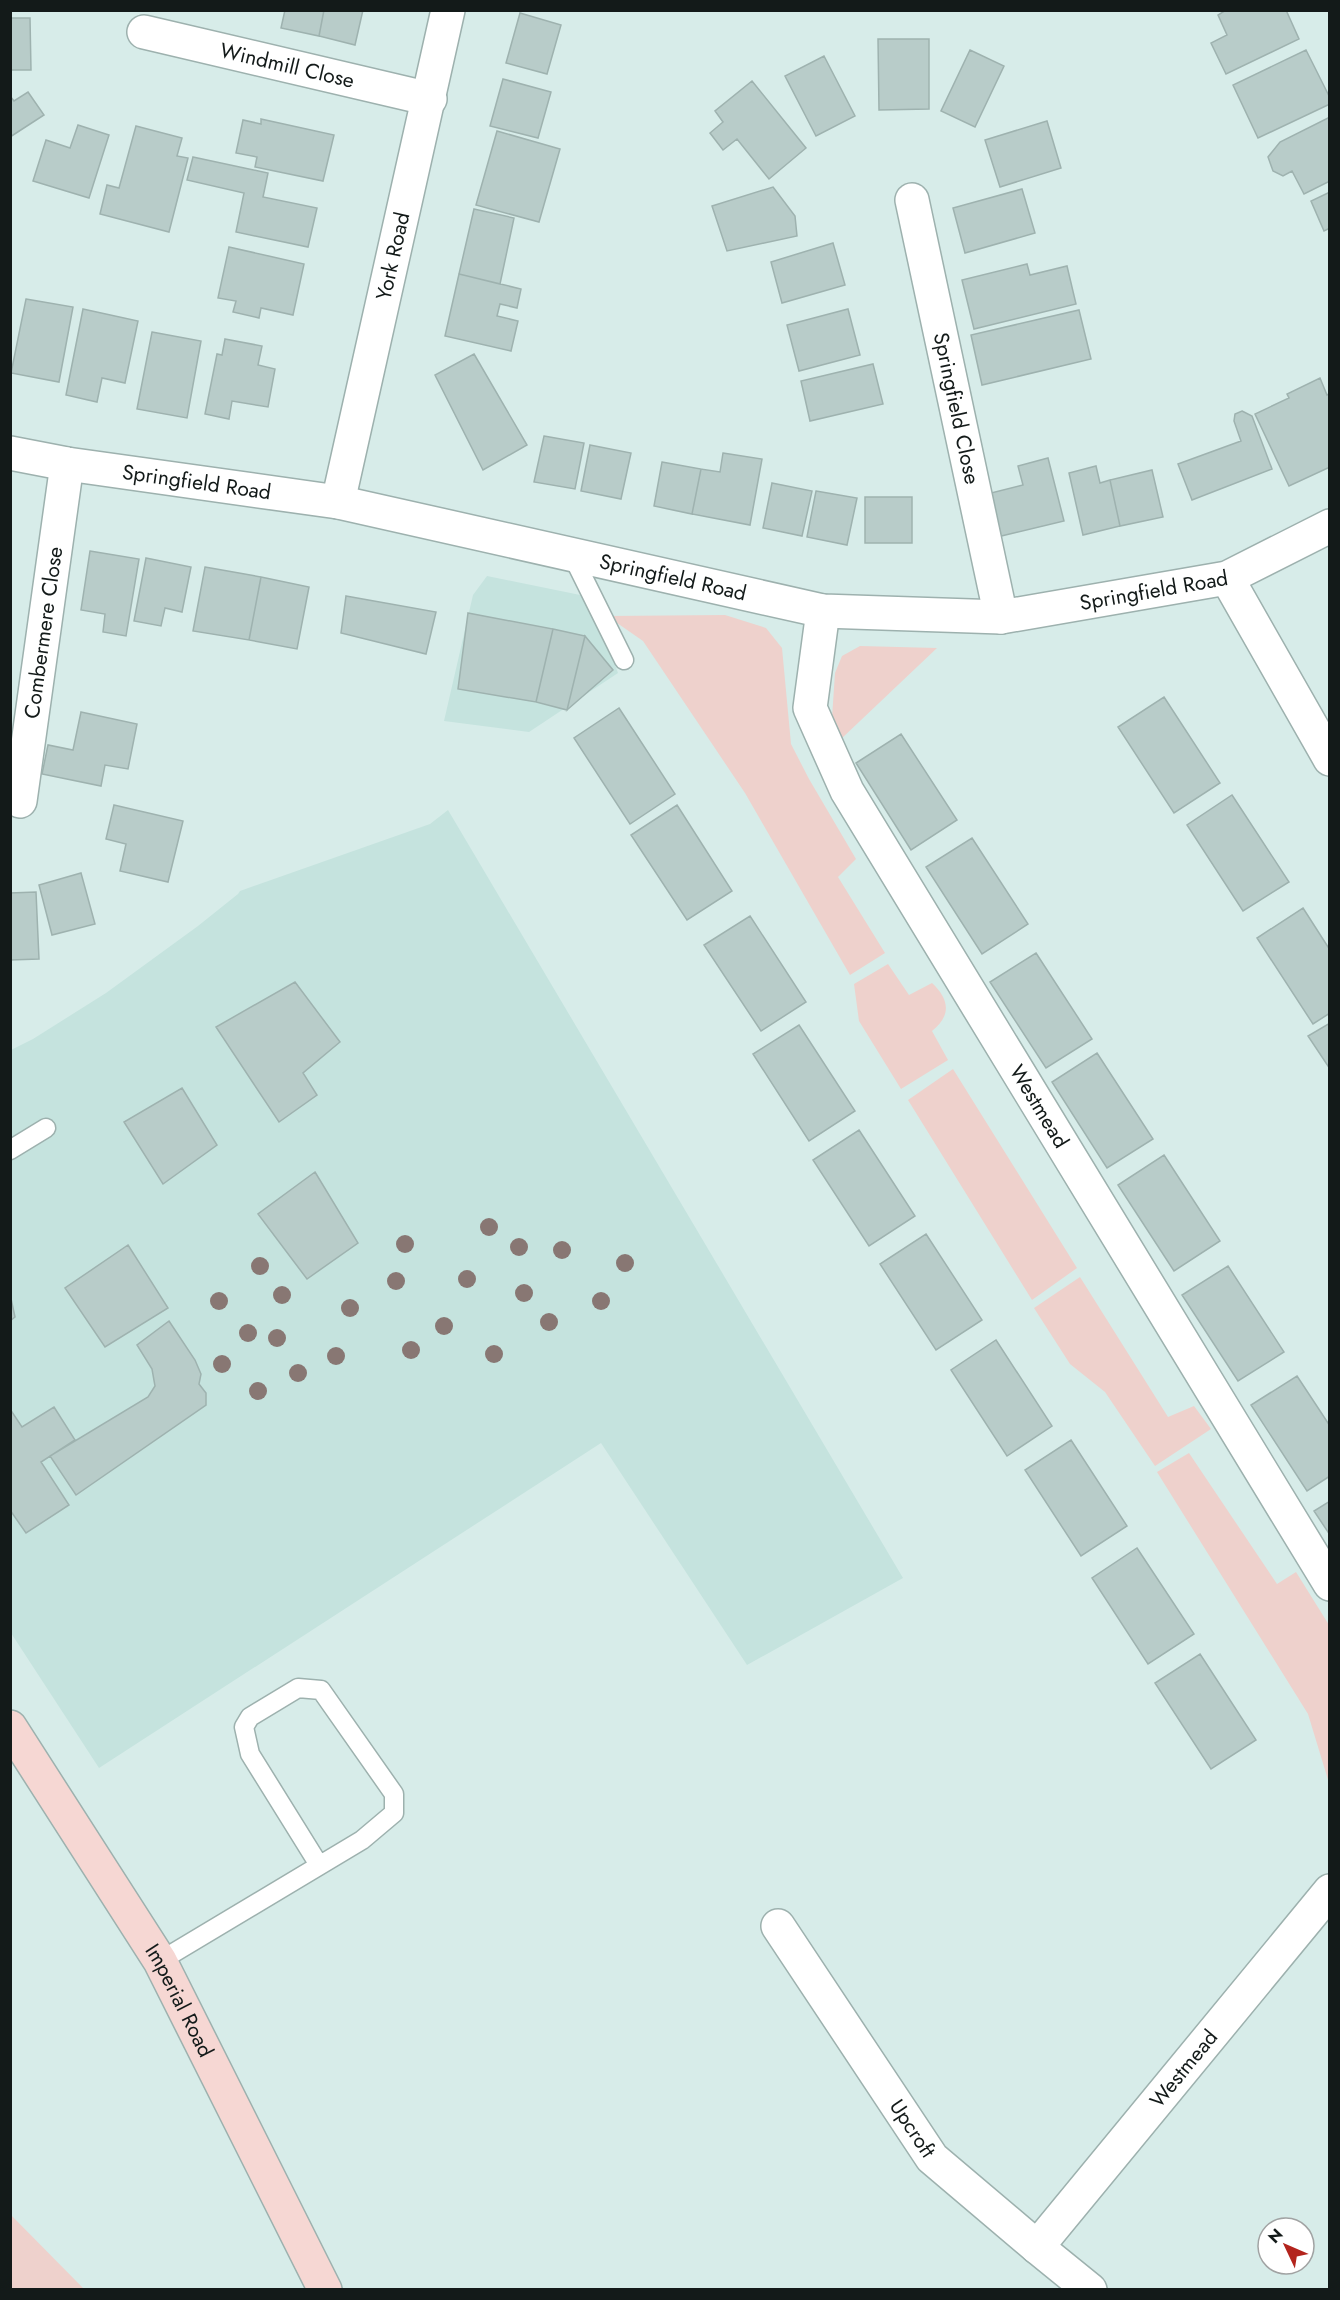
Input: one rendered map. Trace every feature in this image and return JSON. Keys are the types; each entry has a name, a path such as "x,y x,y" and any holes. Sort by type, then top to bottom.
{"main road":[{"name":"Imperial Road","path":"10,1727 160,1961 325,2289"}],"street":[{"name":"York Road","path":"338,502 430,99 448,10"},
{"name":"Windmill Close","path":"144,32 430,99"},
{"name":"Springfield Close","path":"912,200 1001,617"},
{"name":"Springfield Road","path":"10,453 68,464 338,502 823,611 1001,617 1227,578 1329,526"},
{"name":"Combermere Close","path":"20,801 68,464"},
{"path":"1227,578 1329,759"},
{"name":"Westmead","path":"823,611 810,708 847,791 1329,1584"},
{"name":"Westmead","path":"1037,2247 1329,1891"},
{"name":"Upcroft","path":"778,1926 932,2158 1090,2289"}],"lane":[{"path":"572,555 624,660"},
{"path":"10,1150 46,1128"},
{"path":"160,1961 362,1840 394,1813 394,1794 321,1690 298,1688 250,1718 244,1727 250,1754 319,1865"}],"shaded area":[{"path":"487,576 590,597 618,673 529,732 444,721 473,595"},
{"path":"725,615 766,628 782,648 791,744 856,859 838,877 885,953 850,975 745,793 643,641 607,616"},
{"path":"860,646 937,648 840,740 832,718 835,673 842,656"},
{"path":"448,810 903,1578 747,1665 601,1443 99,1768 11,1633 11,1050 33,1039 106,993 198,926 240,891 430,824"},
{"path":"888,964 909,995 932,983 942,995 946,1007 943,1019 932,1031 948,1060 901,1089 859,1021 854,984"},
{"path":"953,1069 1077,1268 1032,1300 908,1100"},
{"path":"1080,1277 1168,1417 1194,1406 1211,1429 1155,1466 1105,1392 1070,1364 1034,1308"},
{"path":"1189,1453 1277,1584 1296,1572 1329,1625 1329,1783 1308,1714 1157,1472"},
{"path":"10,2214 84,2289 11,2289"}],"building":[{"path":"285,10 324,10 319,36 281,28"},
{"path":"324,10 363,10 355,45 319,36"},
{"path":"1226,10 1286,10 1299,39 1226,74 1211,43 1227,35 1218,15"},
{"path":"520,13 561,25 547,74 506,63"},
{"path":"10,18 30,18 31,70 10,70"},
{"path":"878,39 929,39 929,109 879,110"},
{"path":"970,50 1004,66 975,127 941,111"},
{"path":"1306,50 1330,98 1330,104 1258,138 1233,85"},
{"path":"824,56 855,116 816,136 785,76"},
{"path":"503,79 551,92 538,138 490,126"},
{"path":"752,81 806,148 769,179 737,139 723,150 710,133 723,122 715,111"},
{"path":"28,92 44,115 10,137 10,96 14,101"},
{"path":"1330,117 1330,181 1304,194 1292,171 1283,176 1273,171 1268,157 1280,142"},
{"path":"261,119 334,135 323,181 255,167 257,157 236,153 243,120 261,124"},
{"path":"1047,121 1061,168 1000,187 985,140"},
{"path":"78,125 109,135 89,198 33,181 46,140 70,148"},
{"path":"136,126 182,138 177,156 188,158 169,232 100,214 107,185 119,188"},
{"path":"497,131 560,149 539,222 476,205"},
{"path":"193,157 268,173 263,197 317,208 308,247 236,232 244,193 187,180"},
{"path":"773,187 795,216 797,236 727,251 712,206"},
{"path":"1022,189 1035,233 965,253 953,208"},
{"path":"1330,192 1330,228 1324,231 1311,201"},
{"path":"474,209 514,218 500,284 459,274"},
{"path":"833,243 845,285 782,303 771,262"},
{"path":"229,247 304,264 293,315 261,308 259,318 233,312 236,301 218,298"},
{"path":"1027,264 1030,275 1067,266 1076,304 974,329 962,280"},
{"path":"459,274 521,289 517,308 500,304 497,316 518,321 511,351 445,336"},
{"path":"26,299 73,307 59,382 11,373"},
{"path":"83,309 138,321 125,383 102,378 97,402 66,395"},
{"path":"848,309 860,355 799,371 787,325"},
{"path":"1079,310 1091,359 982,385 971,335"},
{"path":"152,332 201,341 187,418 137,409"},
{"path":"225,339 262,346 258,365 275,369 268,407 232,401 229,419 205,414 217,354 222,355"},
{"path":"474,354 527,445 483,470 435,375"},
{"path":"873,364 883,404 810,421 801,381"},
{"path":"1320,378 1327,395 1330,393 1330,467 1289,486 1255,414 1289,398 1287,394"},
{"path":"1242,411 1252,416 1272,469 1192,500 1178,464 1241,441 1234,421 1235,414"},
{"path":"544,436 584,443 575,489 534,482"},
{"path":"590,445 631,453 621,499 581,491"},
{"path":"723,453 762,459 750,525 692,514 701,469 720,472"},
{"path":"1048,458 1064,521 997,537 987,494 1023,485 1018,466"},
{"path":"662,462 701,469 692,514 654,506"},
{"path":"1096,466 1100,483 1110,480 1120,526 1083,535 1069,473"},
{"path":"1152,470 1163,517 1120,526 1110,480"},
{"path":"772,483 812,491 802,536 763,528"},
{"path":"816,491 857,498 847,545 807,537"},
{"path":"865,497 912,497 912,543 865,543"},
{"path":"90,551 139,559 126,636 103,632 105,614 81,610"},
{"path":"146,558 191,567 182,612 165,608 161,626 134,621"},
{"path":"205,567 261,577 249,640 193,631"},
{"path":"261,577 309,587 297,649 249,640"},
{"path":"346,596 436,612 426,654 341,633"},
{"path":"468,613 553,629 536,702 458,689"},
{"path":"553,629 585,636 567,710 536,702"},
{"path":"585,636 613,670 567,710"},
{"path":"1164,697 1220,783 1174,813 1118,727"},
{"path":"619,708 675,794 630,824 574,738"},
{"path":"81,712 137,724 128,769 105,765 101,786 42,774 48,745 73,750"},
{"path":"901,734 957,820 911,850 856,763"},
{"path":"1232,795 1289,882 1243,911 1187,825"},
{"path":"114,805 183,821 168,882 120,871 126,844 106,839"},
{"path":"677,805 732,891 687,920 631,835"},
{"path":"972,838 1028,924 982,954 926,867"},
{"path":"81,873 95,924 52,935 39,885"},
{"path":"36,892 39,959 10,960 10,893"},
{"path":"1303,908 1330,950 1330,1013 1313,1024 1257,938"},
{"path":"750,916 806,1002 761,1031 704,945"},
{"path":"1036,953 1092,1039 1046,1068 990,982"},
{"path":"295,982 340,1042 303,1073 317,1095 279,1122 216,1027"},
{"path":"1330,1023 1330,1069 1308,1036"},
{"path":"799,1025 855,1111 809,1141 753,1054"},
{"path":"1097,1053 1153,1139 1107,1168 1052,1082"},
{"path":"182,1088 217,1145 163,1184 124,1122"},
{"path":"859,1130 915,1216 869,1246 813,1160"},
{"path":"1164,1155 1220,1241 1174,1271 1118,1185"},
{"path":"315,1172 358,1243 307,1279 258,1214"},
{"path":"926,1234 982,1320 936,1350 880,1264"},
{"path":"128,1245 168,1308 105,1347 65,1288"},
{"path":"1228,1266 1284,1352 1238,1381 1182,1295"},
{"path":"10,1294 15,1317 10,1321"},
{"path":"169,1321 195,1360 201,1374 199,1384 206,1393 206,1405 76,1495 50,1456 148,1397 155,1386 152,1369 137,1345"},
{"path":"996,1340 1052,1426 1007,1456 951,1370"},
{"path":"1297,1376 1330,1426 1330,1476 1307,1491 1251,1405"},
{"path":"54,1407 75,1440 41,1462 69,1505 26,1533 10,1510 10,1409 22,1427"},
{"path":"1071,1440 1127,1526 1081,1556 1025,1470"},
{"path":"1330,1501 1330,1535 1314,1511"},
{"path":"1137,1548 1194,1634 1148,1664 1092,1578"},
{"path":"1200,1654 1256,1740 1211,1769 1155,1683"}]}
